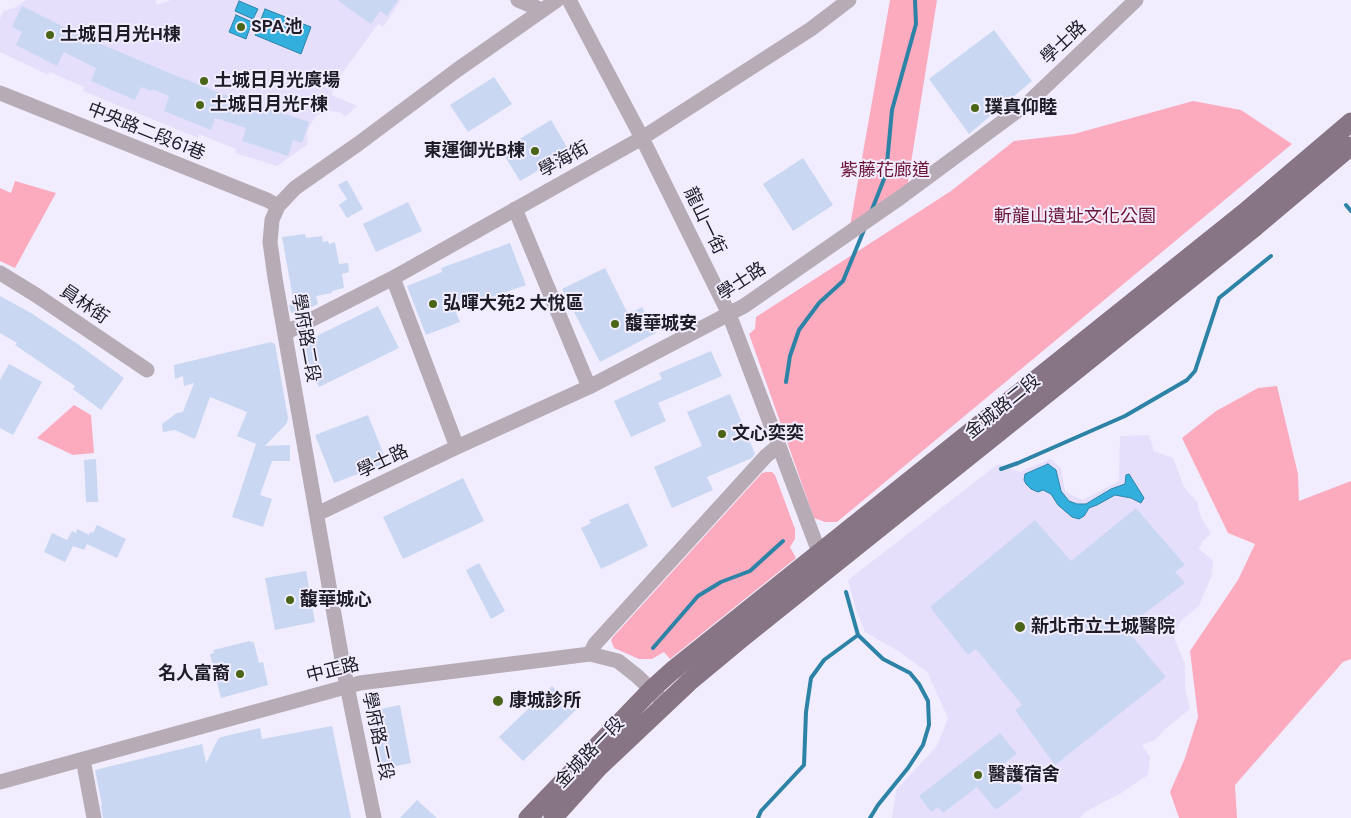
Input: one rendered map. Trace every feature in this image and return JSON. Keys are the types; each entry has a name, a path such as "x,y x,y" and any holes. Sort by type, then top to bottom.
{"main road":[{"name":"金城路二段","path":"652,689 819,552 1244,213 1351,122"},
{"name":"金城路二段","path":"666,704 689,682 742,638 1254,227 1351,146"},
{"name":"金城路一段","path":"528,818 652,689"},
{"name":"金城路一段","path":"552,818 600,766 666,704"}],"street":[{"path":"518,0 542,10"},
{"name":"學府路二段","path":"374,818 316,514 285,333 270,242 272,220 278,206 295,188 557,0"},
{"name":"龍山一街","path":"568,0 642,138 729,314 819,552"},
{"name":"學海街","path":"285,333 393,278 642,138 811,29 849,0"},
{"name":"學士路","path":"316,514 589,387 744,306 900,197 1028,102 1136,0"},
{"name":"中央路二段61巷","path":"0,94 278,206"},
{"path":"515,209 589,387"},
{"name":"員林街","path":"0,273 147,370"},
{"path":"393,278 457,447"},
{"path":"590,654 595,644 766,456 778,446"},
{"name":"中正路","path":"0,782 360,683 590,654 618,661 652,689 666,704"},
{"path":"84,759 94,818"}],"shaded area":[{"name":"土城日月光廣場","path":"26,0 155,0 157,5 171,0 401,0 383,27 378,24 340,76 331,95 357,106 346,116 339,112 328,111 316,116 307,133 308,144 277,166 235,153 236,149 199,134 198,138 83,91 84,87 49,72 48,75 0,52 0,19 3,11 14,8"},
{"name":"新北市立土城醫院","path":"1149,435 1154,451 1173,458 1184,487 1197,502 1201,517 1211,534 1203,541 1199,549 1213,560 1212,575 1199,606 1180,622 1174,638 1185,664 1185,688 1190,709 1164,730 1155,740 1142,745 1150,757 1148,775 1121,793 1085,812 1080,818 892,818 896,790 937,746 948,718 927,672 898,651 865,632 856,610 848,580 998,464 1019,472 1051,459 1061,468 1065,492 1083,500 1119,481 1120,436"}],"green space":[{"name":"紫藤花廊道","path":"890,0 937,0 907,188 850,226"},
{"name":"斬龍山遺址文化公園","path":"1193,101 1241,110 1292,144 837,522 825,522 814,518 749,334 755,329 756,317 951,191 1014,141 1074,134"},
{"path":"15,181 56,193 15,268 0,261 0,188 11,193"},
{"path":"1277,386 1298,474 1299,501 1351,481 1351,659 1343,662 1235,785 1237,818 1179,818 1170,792 1185,758 1198,717 1190,651 1238,580 1255,544 1228,533 1182,438 1216,411 1258,388"},
{"path":"74,405 91,415 94,453 73,455 37,438"},
{"path":"772,472 775,475 795,529 795,539 790,547 796,558 670,659 664,652 652,659 639,659 614,648 611,640 613,637 762,473"}],"water":[{"path":"239,1 258,9 253,19 235,11"},
{"path":"265,9 311,27 301,54 255,35"},
{"name":"SPA池","path":"236,15 252,22 246,39 229,32"},
{"path":"1048,464 1056,470 1061,491 1069,501 1077,504 1086,504 1111,489 1125,484 1126,475 1129,474 1144,498 1141,503 1131,498 1115,495 1089,508 1084,516 1079,519 1072,517 1058,505 1051,494 1043,490 1038,492 1031,489 1024,480 1025,474"}],"building":[{"path":"337,0 398,0 387,16 380,11 371,24"},
{"path":"22,6 94,42 167,72 243,102 243,100 309,122 302,143 293,140 288,156 242,141 246,128 215,118 211,130 164,111 169,96 152,89 151,91 141,87 135,100 91,81 96,68 64,52 57,66 16,45 22,32 12,27"},
{"name":"璞真仰睦","path":"994,30 1032,81 969,134 929,79"},
{"path":"494,77 512,104 468,132 450,105"},
{"name":"東運御光B棟","path":"551,120 570,152 520,181 501,150"},
{"path":"803,158 833,205 793,231 763,184"},
{"path":"347,180 363,209 347,218 339,205 347,199 338,185"},
{"path":"408,202 422,231 376,252 363,224"},
{"path":"305,234 306,238 322,236 323,242 328,241 329,244 335,242 339,264 348,263 349,272 342,274 344,288 332,291 332,293 316,296 318,304 304,311 291,313 289,305 294,304 282,237"},
{"path":"510,243 526,285 455,310 460,322 426,335 407,286 442,272 441,268"},
{"name":"馥華城安","path":"605,268 628,314 642,307 656,333 600,362 562,289"},
{"path":"0,296 31,313 124,378 101,410 73,389 75,386 15,345 17,343 0,333"},
{"path":"378,306 399,348 319,387 298,345"},
{"path":"271,342 275,344 288,418 287,423 265,446 290,445 290,461 272,461 260,495 272,499 263,527 232,517 256,444 237,436 247,412 210,397 195,439 175,430 163,432 162,424 177,413 183,412 194,383 184,386 183,376 175,379 174,365"},
{"path":"711,351 722,376 658,403 666,421 631,437 614,401 662,379 659,373"},
{"path":"9,364 42,382 13,435 0,428 0,380"},
{"path":"730,394 755,454 752,458 707,477 713,490 672,508 654,467 702,446 687,412"},
{"path":"368,415 387,463 334,483 315,435"},
{"path":"96,459 98,502 86,502 84,460"},
{"path":"463,478 484,521 403,559 383,517"},
{"path":"628,503 648,546 601,569 581,528 591,523 589,520"},
{"name":"新北市立土城醫院","path":"1136,508 1185,565 1175,572 1185,583 1125,628 1166,677 1055,765 1015,710 1022,705 976,649 968,655 930,607 1035,520 1071,561"},
{"path":"97,525 126,539 117,558 87,544 84,550 73,546 65,562 44,552 52,533 67,540 72,531 76,533 77,529 89,535 90,532 93,533"},
{"path":"479,563 505,611 491,619 466,570"},
{"name":"馥華城心","path":"306,571 315,622 275,630 265,578"},
{"name":"名人富裔","path":"250,641 254,643 259,663 263,662 268,685 221,698 210,654 214,653 213,650"},
{"path":"552,686 576,710 523,761 499,737"},
{"path":"400,705 411,763 381,769 370,711"},
{"path":"332,726 351,818 103,818 95,770 202,744 206,763 218,739 221,737 260,728 262,739"},
{"name":"醫護宿舍","path":"1000,733 1017,754 1003,764 1023,789 996,810 977,787 943,813 938,807 931,812 919,796"},
{"path":"417,800 437,818 400,818"}],"waterway":[{"path":"871,212 886,174 892,110 916,24 915,0"},
{"path":"1346,205 1351,211"},
{"path":"786,382 790,356 799,330 819,303 843,281 864,230"},
{"path":"1001,469 1125,416 1187,380 1195,371 1219,298 1271,256"},
{"path":"653,648 698,596 721,582 750,571 783,541"},
{"path":"846,592 858,635 883,659 910,673 919,684 928,701 929,725 923,745 870,818"},
{"path":"758,818 761,811 804,765 806,712 811,678 824,660 858,635"}],"place":[{"name":"SPA池","path":"241,27"},
{"name":"土城日月光H棟","path":"50,35"},
{"name":"土城日月光廣場","path":"204,81"},
{"name":"土城日月光F棟","path":"200,105"},
{"name":"璞真仰睦","path":"975,108"},
{"name":"東運御光B棟","path":"535,151"},
{"name":"弘暉大苑2 大悅區","path":"433,304"},
{"name":"馥華城安","path":"615,324"},
{"name":"文心奕奕","path":"722,434"},
{"name":"馥華城心","path":"290,600"},
{"name":"新北市立土城醫院","path":"1020,627"},
{"name":"名人富裔","path":"240,674"},
{"name":"康城診所","path":"498,701"},
{"name":"醫護宿舍","path":"978,775"}]}
